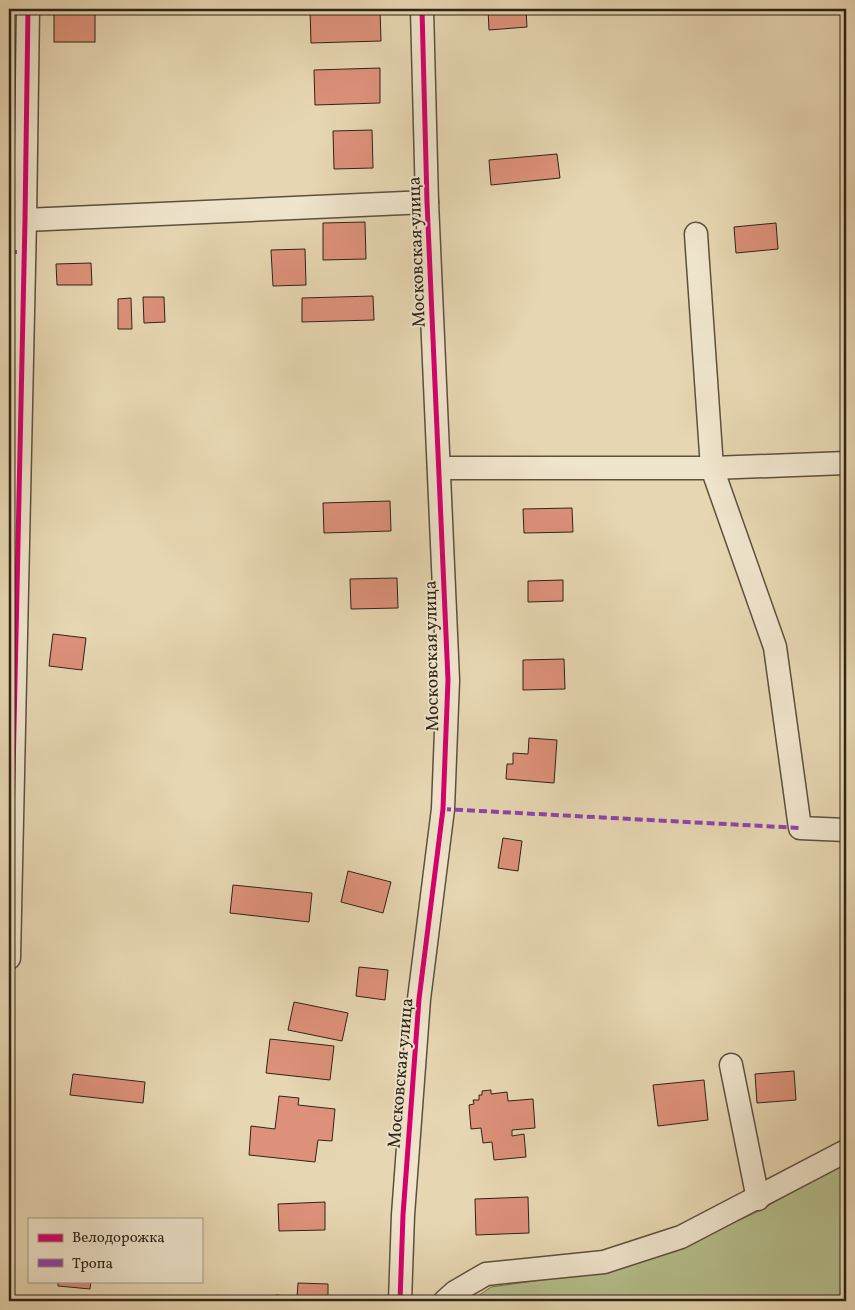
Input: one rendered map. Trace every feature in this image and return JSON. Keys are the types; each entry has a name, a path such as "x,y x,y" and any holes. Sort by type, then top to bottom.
{"street":[{"path":"9,958 28,9"},
{"name":"Московская улица","path":"400,1301 403,1216 419,999 443,810 448,680 427,202 422,9"},
{"path":"25,220 427,202"},
{"path":"696,234 712,468 776,647 800,828 846,830"},
{"path":"439,468 712,468 846,463"},
{"path":"732,1065 758,1199"},
{"path":"445,1301 455,1292 486,1274 604,1262 681,1237 758,1199 846,1151"}],"green space":[{"path":"846,1161 846,1301 471,1301 491,1287 605,1271 683,1246 757,1212"}],"building":[{"path":"54,9 95,9 95,42 54,42"},
{"path":"310,9 380,9 381,41 311,43"},
{"path":"488,9 526,9 527,27 489,30"},
{"path":"380,68 380,103 315,105 314,70"},
{"path":"372,130 373,168 334,169 333,131"},
{"path":"557,154 560,178 491,185 489,160"},
{"path":"365,222 366,259 323,260 323,223"},
{"path":"776,223 778,249 736,253 734,227"},
{"path":"305,249 306,285 273,286 271,250"},
{"path":"91,263 92,285 57,285 56,264"},
{"path":"373,296 374,320 302,322 302,298"},
{"path":"143,297 164,297 165,322 144,323"},
{"path":"131,298 132,329 118,329 118,299"},
{"path":"390,501 391,531 324,533 323,503"},
{"path":"572,508 573,532 524,533 523,509"},
{"path":"397,578 398,608 351,609 350,579"},
{"path":"563,580 563,601 528,602 528,581"},
{"path":"53,634 86,638 82,670 49,666"},
{"path":"564,659 565,689 523,690 523,660"},
{"path":"846,709 846,728 844,729 841,710"},
{"path":"529,738 557,740 554,783 506,779 507,764 513,764 513,753 528,754"},
{"path":"503,838 522,841 518,871 498,868"},
{"path":"348,871 391,882 383,913 341,902"},
{"path":"233,885 312,893 309,922 230,913"},
{"path":"359,967 388,970 385,1000 356,996"},
{"path":"294,1002 348,1013 342,1041 288,1030"},
{"path":"270,1039 334,1046 330,1080 266,1073"},
{"path":"794,1071 796,1100 757,1103 755,1074"},
{"path":"73,1074 145,1082 143,1103 70,1095"},
{"path":"704,1080 708,1120 658,1126 653,1085"},
{"path":"491,1090 491,1094 507,1092 508,1101 533,1099 535,1128 512,1130 512,1136 524,1134 526,1157 494,1160 492,1142 483,1143 481,1128 471,1129 469,1105 474,1104 473,1100 479,1100 479,1095 482,1095 482,1091"},
{"path":"279,1096 299,1098 298,1105 335,1109 332,1141 318,1140 315,1162 249,1155 251,1126 275,1129"},
{"path":"528,1197 529,1233 476,1235 475,1199"},
{"path":"325,1202 325,1230 279,1231 278,1204"},
{"path":"58,1282 91,1282 90,1289 58,1286"},
{"path":"298,1283 328,1284 328,1301 275,1301 276,1295 297,1297"}],"marked path":[{"path":"9,252 24,252"},
{"path":"443,809 800,828"}],"cycle path":[{"path":"9,958 28,9"},
{"path":"400,1301 403,1215 419,999 443,809 448,680 427,202 422,9"}]}
